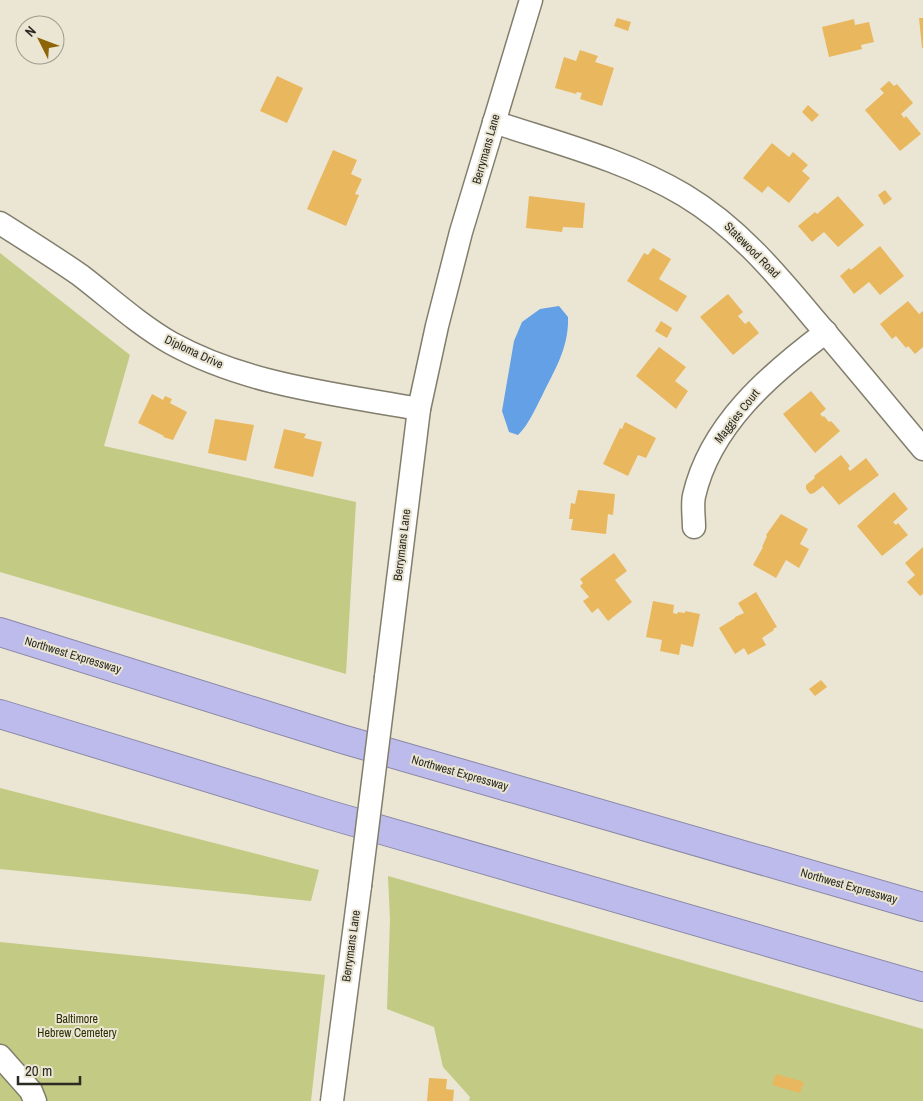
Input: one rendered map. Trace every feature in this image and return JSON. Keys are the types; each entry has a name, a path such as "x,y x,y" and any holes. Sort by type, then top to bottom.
{"highway":[{"name":"Northwest Expressway","path":"0,632 351,741 923,907"},
{"path":"0,714 330,815 923,987"}],"street":[{"name":"Berrymans Lane","path":"332,1101 420,409 437,326 461,232 531,0"},
{"name":"Statewood Road","path":"494,122 607,160 648,176 684,195 723,222 748,244 778,276 923,449"},
{"name":"Diploma Drive","path":"0,223 79,275 142,325 171,343 202,358 268,381 420,409"},
{"name":"Maggies Court","path":"694,527 693,498 702,470 715,444 752,393 787,361 826,332"},
{"path":"0,1056 31,1092 35,1101"}],"green space":[{"path":"0,253 130,355 104,446 356,502 346,674 0,572"},
{"path":"0,788 319,870 311,901 0,869"},
{"path":"388,876 923,1029 923,1101 469,1101 470,1097 443,1067 434,1027 387,1009 390,920"},
{"name":"Baltimore Hebrew Cemetery","path":"0,942 325,975 311,1101 0,1101"}],"water":[{"path":"559,306 568,317 564,348 531,417 518,435 509,432 502,411 514,341 522,322 540,309"}],"building":[{"path":"617,18 631,22 628,31 614,26"},
{"path":"919,18 923,18 923,48 922,48"},
{"path":"854,19 855,25 869,22 874,42 861,45 862,49 829,57 822,27"},
{"path":"580,50 598,56 595,62 614,68 602,106 580,99 582,93 577,92 576,94 555,88 564,57 576,61"},
{"path":"277,76 303,88 287,123 260,111"},
{"path":"889,81 894,86 897,84 913,103 901,114 904,118 906,116 921,134 900,151 865,110 884,93 880,89"},
{"path":"808,105 819,115 812,122 802,112"},
{"path":"772,143 789,157 793,152 808,165 802,171 810,178 789,203 768,186 762,193 743,178"},
{"path":"333,150 357,160 351,174 362,179 355,194 359,195 346,226 307,209"},
{"path":"885,190 892,199 884,205 878,195"},
{"path":"529,196 585,203 583,228 563,227 562,232 526,228"},
{"path":"838,196 864,225 838,247 824,232 812,242 798,226 815,212 817,214"},
{"path":"880,246 904,276 880,295 869,282 854,294 840,276 849,268 851,270"},
{"path":"653,248 671,259 659,279 687,296 677,312 627,281 644,253 648,255"},
{"path":"728,294 743,312 738,316 745,324 749,321 759,333 733,355 700,317"},
{"path":"908,301 919,314 923,311 923,347 915,354 908,346 906,348 896,336 892,339 880,324"},
{"path":"661,321 672,328 667,338 655,331"},
{"path":"659,347 686,367 675,381 688,391 676,409 636,376"},
{"path":"811,391 826,409 820,414 829,422 831,421 840,431 815,453 783,414"},
{"path":"152,394 163,400 165,396 172,399 170,403 187,412 173,440 163,437 138,423"},
{"path":"215,419 254,425 246,461 208,453"},
{"path":"625,422 656,438 646,458 638,455 628,476 603,464 620,428 622,429"},
{"path":"284,429 306,434 304,438 322,442 313,477 274,468"},
{"path":"841,455 850,466 848,468 850,471 866,458 879,475 839,505 823,486 810,494 806,489 806,485 815,478 814,476"},
{"path":"578,490 615,494 613,515 608,514 606,534 571,530 573,519 569,519 571,503 575,504"},
{"path":"894,492 908,509 893,522 896,525 898,523 908,535 882,556 857,526"},
{"path":"781,514 808,529 800,544 809,549 799,568 786,560 776,578 753,565 763,547 766,535"},
{"path":"923,547 923,594 920,596 907,582 915,575 905,563"},
{"path":"614,553 627,571 615,580 632,602 608,621 598,608 592,613 583,601 589,597 580,586 583,583 580,579"},
{"path":"756,592 777,627 762,638 766,645 748,655 744,648 735,654 719,628 744,613 738,603"},
{"path":"653,601 674,605 673,613 685,613 685,611 700,614 693,647 681,644 679,655 660,651 662,640 646,637"},
{"path":"821,680 827,687 815,696 809,689"},
{"path":"776,1074 804,1082 800,1093 772,1085"},
{"path":"429,1078 447,1079 446,1089 454,1090 453,1101 427,1101"}]}
